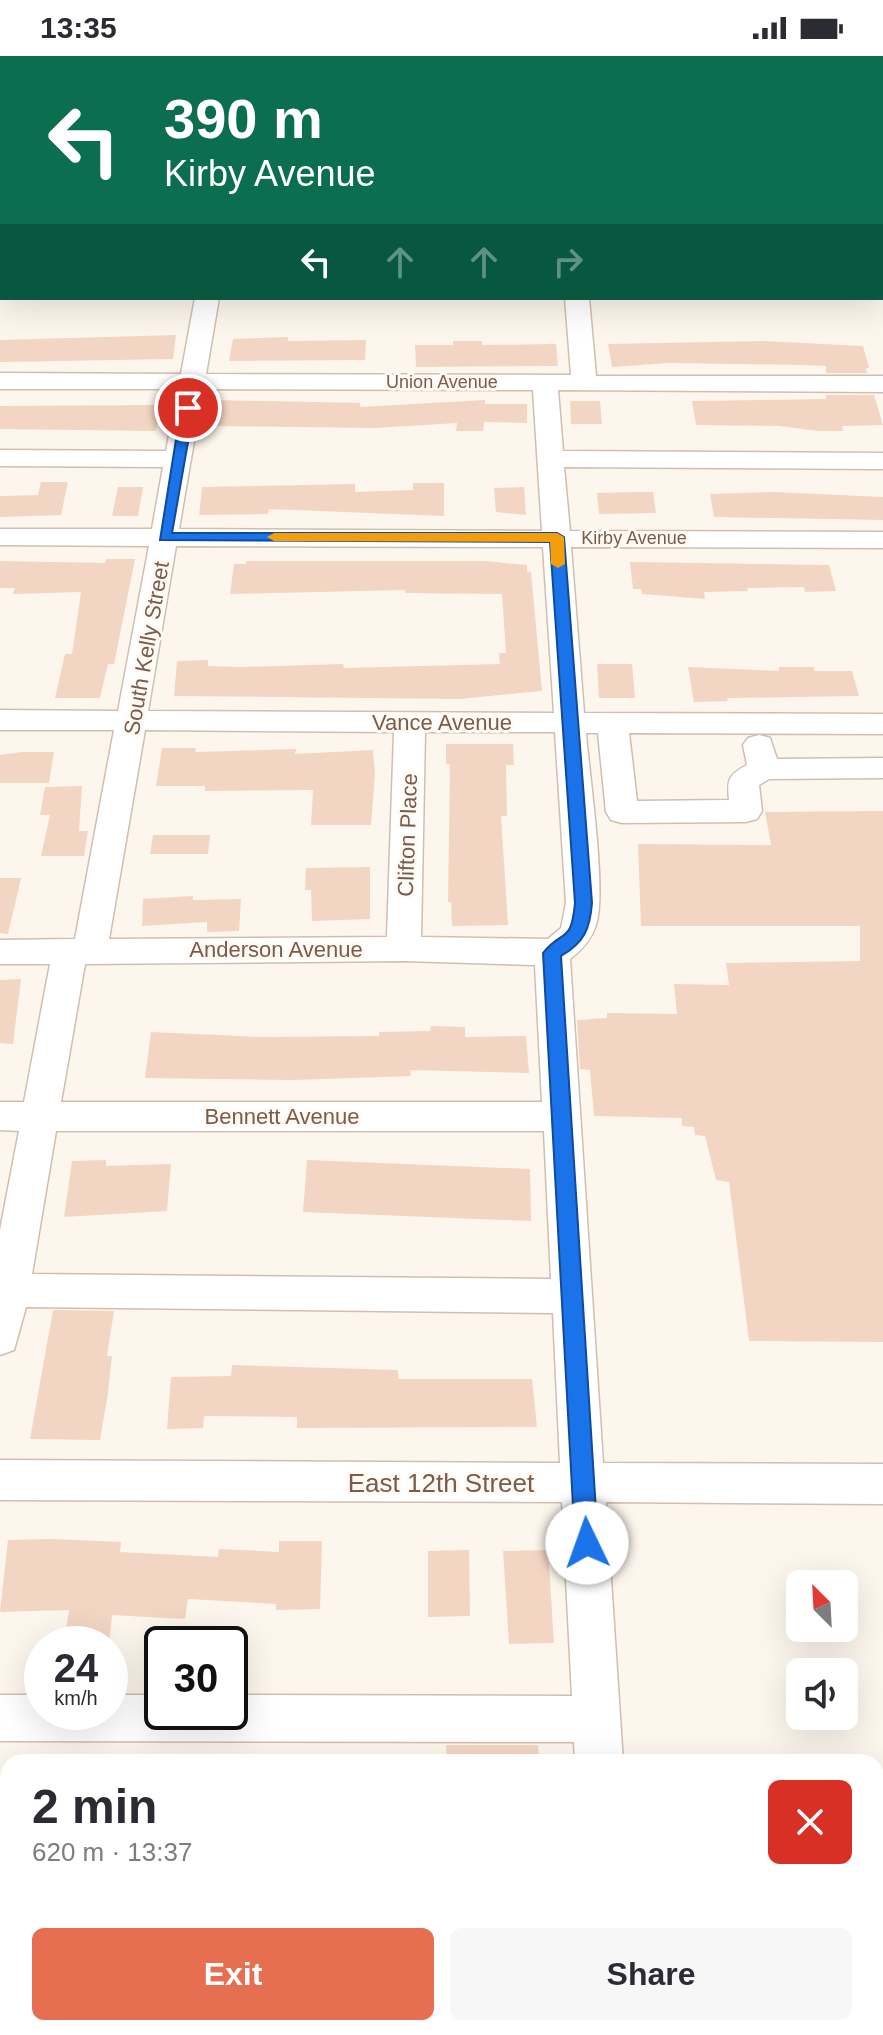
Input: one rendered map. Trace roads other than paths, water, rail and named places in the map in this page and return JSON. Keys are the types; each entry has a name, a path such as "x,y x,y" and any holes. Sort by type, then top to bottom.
{"street":[{"name":"South Kelly Street","path":"0,1338 4,1290 41,1115 134,721 207,300"},
{"path":"577,300 584,382"},
{"name":"Union Avenue","path":"0,381 883,384"},
{"path":"0,1718 598,1740 552,953 572,942 581,927 583,903 545,382"},
{"path":"0,458 136,457 178,460"},
{"path":"551,459 883,461"},
{"name":"Kirby Avenue","path":"0,537 883,540"},
{"name":"Vance Avenue","path":"0,720 883,724"},
{"name":"Clifton Place","path":"404,949 410,721"},
{"path":"612,723 622,812 746,811 743,780 763,769 883,768"},
{"path":"756,724 763,769"},
{"name":"Anderson Avenue","path":"0,952 404,949 552,953"},
{"name":"Bennett Avenue","path":"0,1116 563,1117"},
{"path":"4,1290 573,1296"},
{"name":"East 12th Street","path":"0,1480 883,1484"}]}
